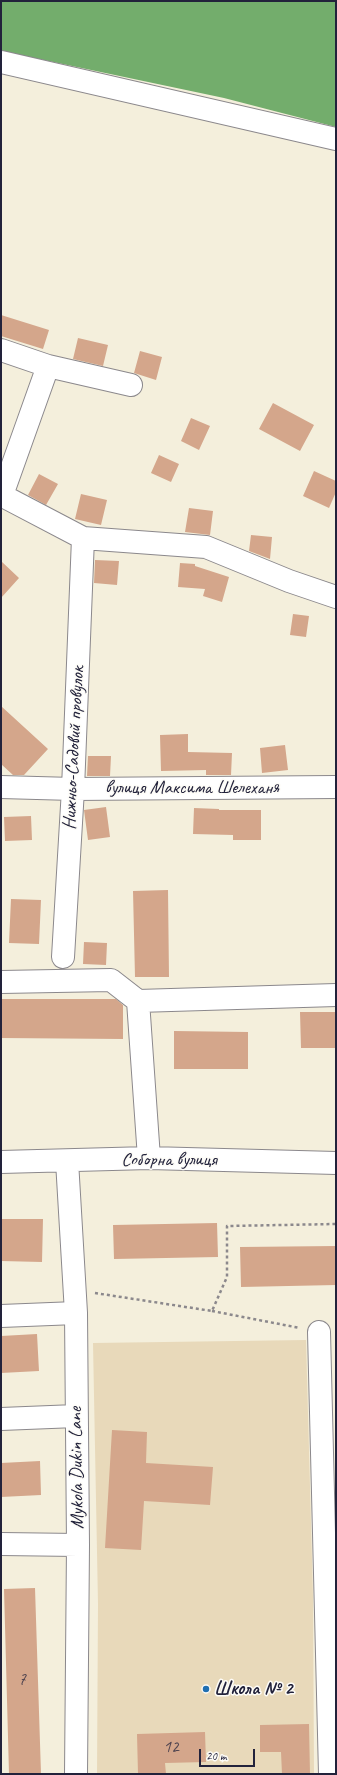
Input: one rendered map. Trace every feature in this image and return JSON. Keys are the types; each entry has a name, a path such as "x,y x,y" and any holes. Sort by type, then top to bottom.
{"street":[{"path":"1,62 336,139"},
{"path":"1,350 48,366 131,385"},
{"path":"48,366 1,495 83,538 206,548 289,581 336,597"},
{"name":"Нижньо-Садовий провулок","path":"63,958 73,789 83,538"},
{"name":"вулиця Максима Шелеханя","path":"1,787 73,789 336,787"},
{"path":"1,982 111,980 138,1002 336,995"},
{"path":"138,1002 149,1158"},
{"name":"Соборна вулиця","path":"1,1162 149,1158 336,1163"},
{"name":"Mykola Dukin Lane","path":"67,1161 76,1313 78,1545 76,1774"},
{"path":"1,1316 76,1313"},
{"path":"319,1332 330,1774"},
{"path":"1,1419 76,1416"},
{"path":"1,1544 78,1545"}],"path":[{"path":"212,1311 227,1277 227,1226 336,1224"},
{"path":"74,1290 212,1311 319,1332"}],"shaded area":[{"path":"306,1340 313,1597 314,1774 97,1774 98,1604 93,1343"}],"green space":[{"path":"1,1 336,1 336,127 224,98 1,51"}],"building":[{"path":"1,315 49,330 43,349 1,336"},
{"path":"78,338 108,345 103,366 73,359"},
{"path":"140,351 162,357 156,380 134,373"},
{"path":"273,403 314,425 300,451 259,429"},
{"path":"191,418 210,426 199,450 181,441"},
{"path":"159,455 179,464 171,482 151,473"},
{"path":"314,471 336,481 336,492 329,508 303,496"},
{"path":"39,474 58,484 46,505 28,495"},
{"path":"81,494 107,500 101,525 75,519"},
{"path":"189,508 213,511 210,535 185,532"},
{"path":"251,535 272,537 270,559 249,551"},
{"path":"95,560 119,561 117,585 94,583"},
{"path":"1,561 19,578 1,598"},
{"path":"180,563 195,564 195,566 229,577 222,602 203,596 205,589 178,587"},
{"path":"293,614 309,616 306,637 290,635"},
{"path":"1,706 48,749 24,775 13,775 1,764"},
{"path":"188,734 188,752 232,753 231,775 206,775 206,770 161,771 160,735"},
{"path":"285,745 288,770 262,773 260,748"},
{"path":"88,756 111,756 110,776 87,776"},
{"path":"106,807 110,837 88,840 84,810"},
{"path":"194,808 219,810 261,810 261,840 233,840 233,835 193,834"},
{"path":"31,816 32,840 5,841 4,817"},
{"path":"168,890 169,977 135,977 133,891"},
{"path":"11,899 41,900 39,944 9,943"},
{"path":"84,942 107,943 106,965 83,964"},
{"path":"1,999 116,999 123,1005 123,1039 1,1038"},
{"path":"300,1012 336,1012 336,1048 301,1048"},
{"path":"174,1031 248,1032 248,1069 174,1069"},
{"path":"1,1219 43,1219 42,1262 1,1261"},
{"path":"217,1223 218,1257 114,1259 113,1225"},
{"path":"336,1246 336,1285 241,1287 240,1247"},
{"path":"37,1334 39,1371 1,1373 1,1336"},
{"path":"112,1430 147,1432 146,1463 213,1467 210,1505 144,1501 141,1550 105,1548"},
{"path":"40,1461 41,1495 1,1497 1,1463"},
{"path":"35,1588 41,1774 9,1774 4,1589"},
{"path":"309,1724 310,1774 282,1774 281,1752 260,1752 260,1725"},
{"path":"205,1732 206,1762 165,1763 166,1774 138,1774 137,1734"}],"place":[{"name":"Школа № 2","path":"206,1689"}]}
